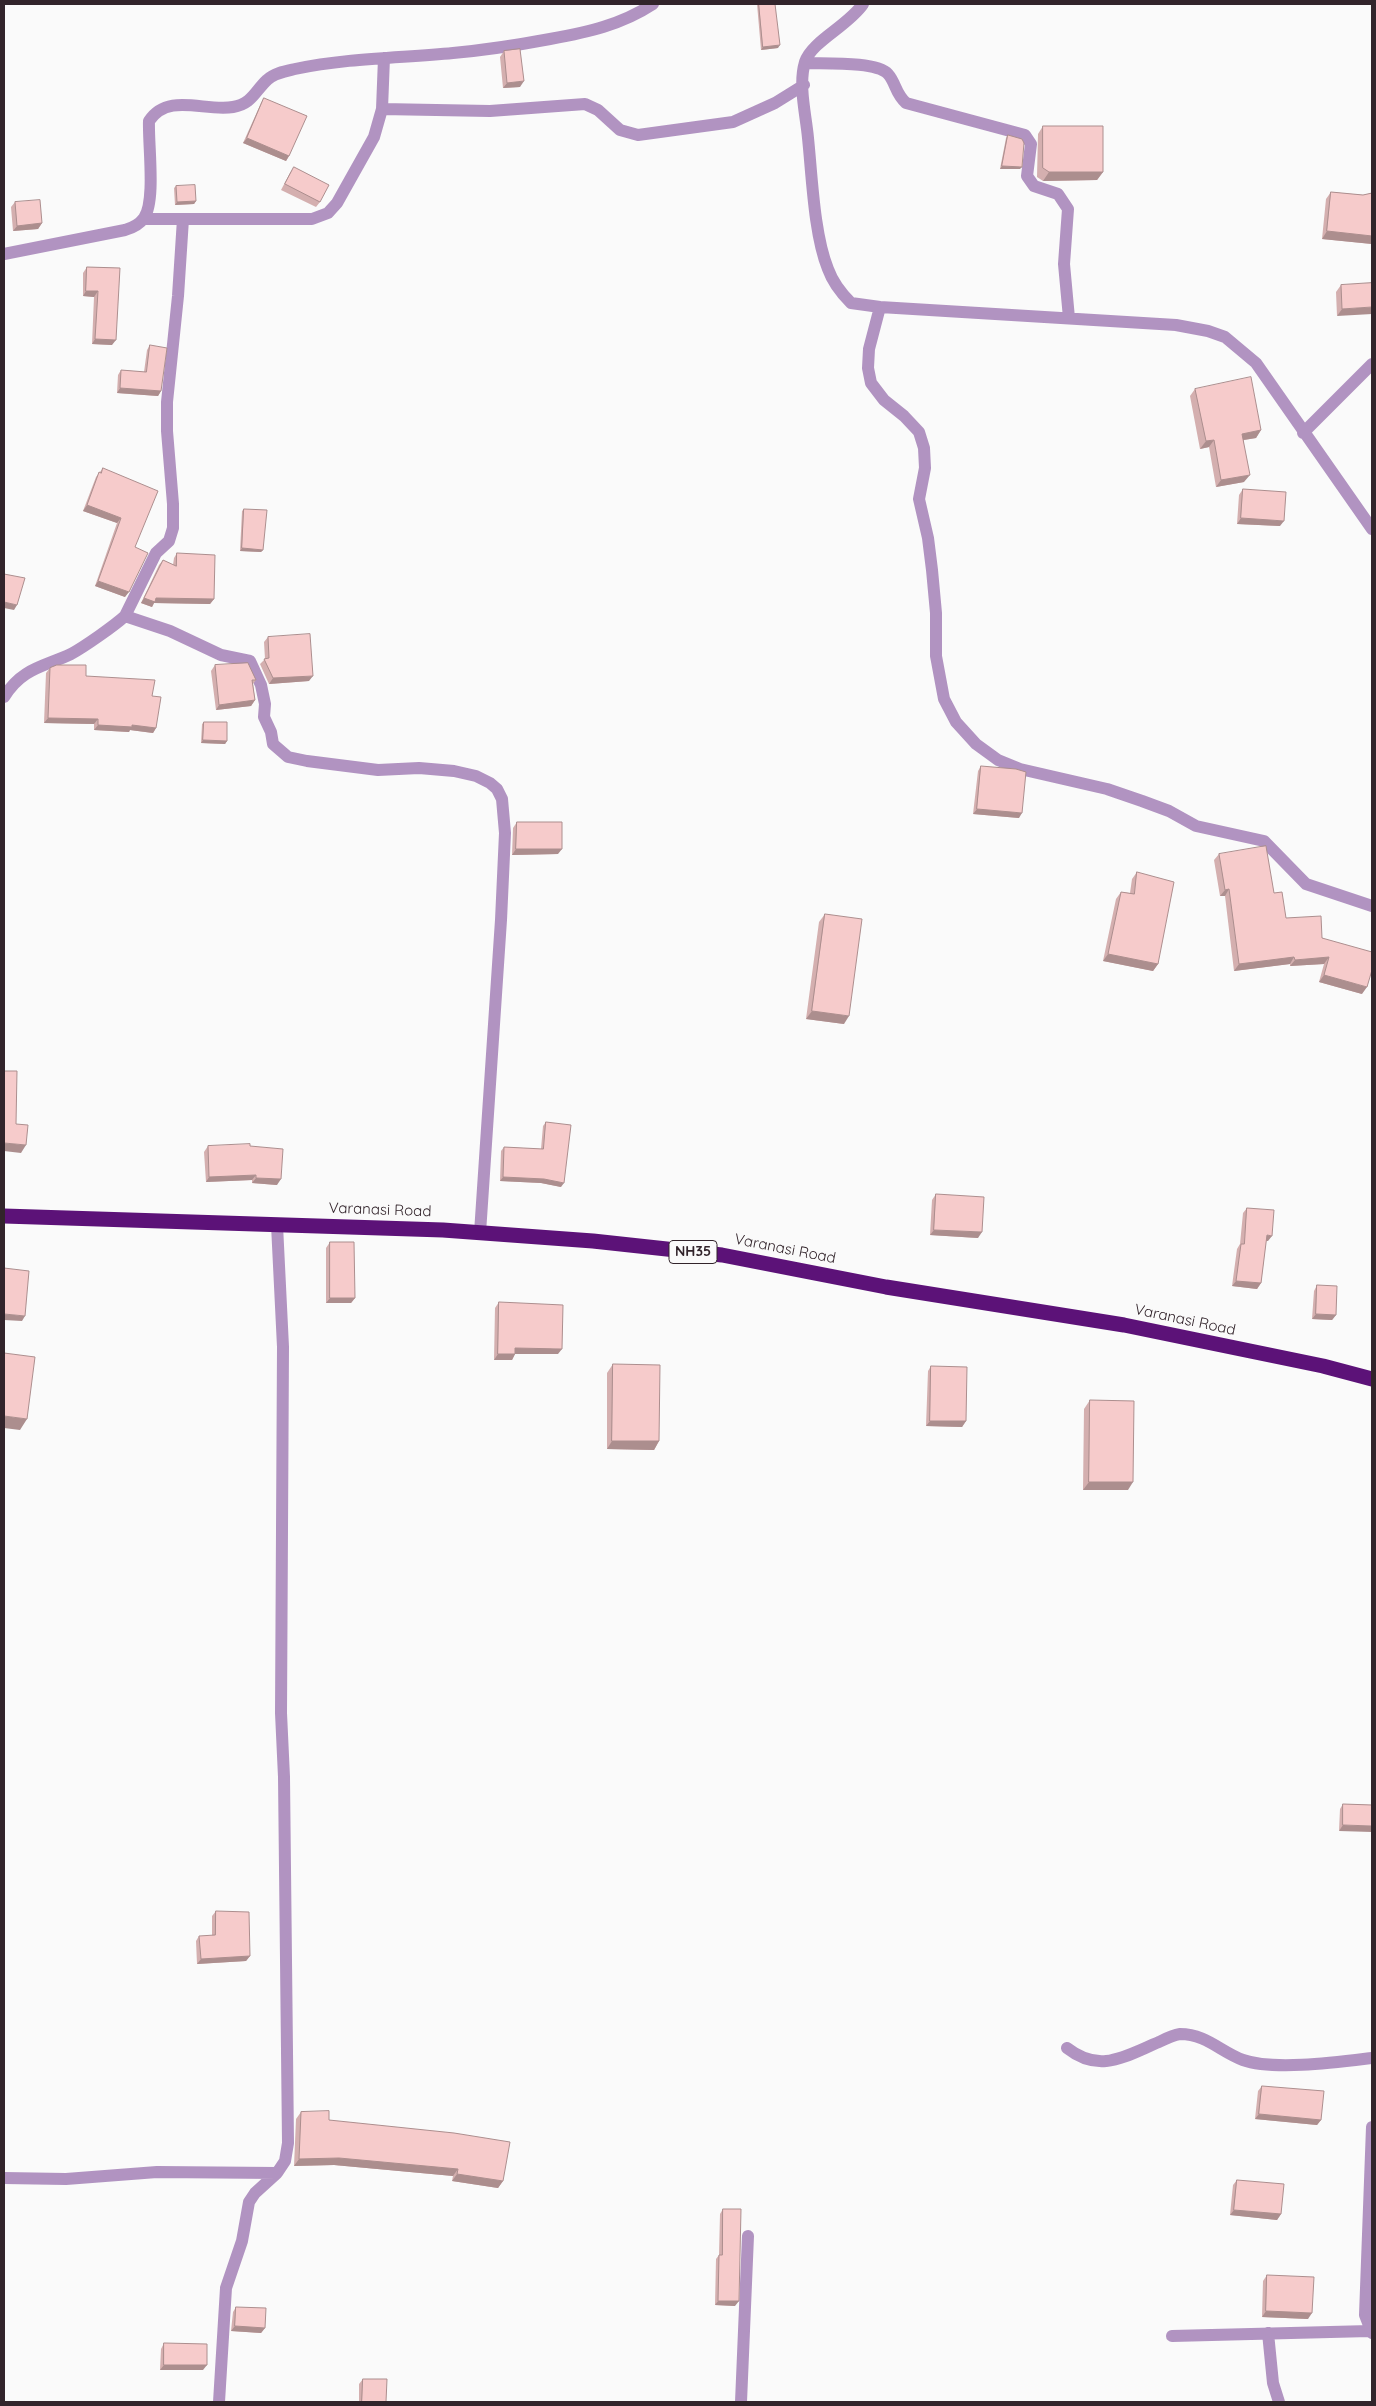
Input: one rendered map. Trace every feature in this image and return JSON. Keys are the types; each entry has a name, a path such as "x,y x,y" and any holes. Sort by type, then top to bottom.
{"highway":[{"name":"Varanasi Road","path":"4,1216 408,1228 593,1241 722,1255 886,1287 1124,1325 1323,1366 1372,1379"}],"street":[{"path":"4,254 125,230 136,226 144,218 148,210 150,195 149,121 154,112 164,108 180,105 232,108 245,104 254,97 267,80 279,74 311,66 471,51 590,31 618,23 653,4"},
{"path":"863,4 850,20 821,40 810,52 805,63 804,85 816,212 827,268 834,283 851,303 880,307 1176,325 1208,331 1225,337 1256,363 1372,530"},
{"path":"144,218 312,219 328,213 338,203 368,151 379,124 382,109 384,58"},
{"path":"805,63 869,66 883,69 889,75 898,96 906,103 1025,135 1031,144 1027,176 1034,186 1058,194 1068,208 1064,264 1069,318"},
{"path":"382,109 490,111 585,104 598,110 620,130 638,135 733,122 776,103 804,85"},
{"path":"4,696 15,682 28,671 78,650 125,616 156,553 169,541 173,528 174,510 167,432 167,402 178,296 183,219"},
{"path":"880,307 869,349 868,368 872,383 884,400 904,416 919,432 924,448 925,468 919,499 928,538 932,570 936,613 936,656 944,699 956,722 976,744 998,760 1020,769 1125,795 1169,811 1196,826 1264,841 1306,884 1372,906"},
{"path":"1303,433 1372,364"},
{"path":"125,616 163,628 221,654 250,662 261,686 265,704 264,717 271,732 273,744 288,757 378,770 419,768 454,771 476,776 497,789 502,798 505,833 496,1012 480,1233"},
{"path":"219,2402 226,2288 242,2242 249,2202 265,2182 277,2173 285,2161 288,2143 284,1777 281,1713 283,1347 277,1225"},
{"path":"1067,2048 1086,2060 1097,2062 1111,2061 1178,2034 1194,2035 1243,2060 1255,2063 1331,2063 1372,2058"},
{"path":"1172,2336 1371,2332 1365,2315 1372,2127"},
{"path":"4,2178 66,2179 157,2172 277,2173"},
{"path":"741,2402 748,2236"},
{"path":"1268,2333 1273,2383 1279,2402"}],"building":[{"path":"759,4 775,4 780,45 763,47"},
{"path":"520,49 524,81 507,83 504,51"},
{"path":"264,98 307,116 289,156 247,138"},
{"path":"1043,126 1103,126 1103,172 1049,172 1043,168"},
{"path":"1008,135 1022,139 1024,143 1022,167 1002,166"},
{"path":"294,167 329,185 320,202 285,184"},
{"path":"195,185 196,201 177,202 176,186"},
{"path":"1331,192 1363,195 1372,193 1372,236 1327,231"},
{"path":"40,200 42,223 17,226 15,202"},
{"path":"87,267 120,268 116,340 95,339 98,291 86,291"},
{"path":"1372,283 1372,307 1342,309 1341,285"},
{"path":"150,345 167,348 161,391 120,388 121,370 146,372"},
{"path":"1251,377 1261,430 1242,434 1250,475 1221,480 1214,440 1206,441 1195,389"},
{"path":"103,468 158,491 135,547 148,553 129,592 98,581 121,518 87,505 99,472 101,473"},
{"path":"1243,489 1286,492 1284,521 1241,518"},
{"path":"244,509 267,510 263,550 242,548"},
{"path":"177,553 215,555 214,599 156,598 155,602 144,598 163,560 176,566"},
{"path":"4,574 25,578 17,605 4,602"},
{"path":"310,634 313,676 273,678 264,659 269,658 268,637"},
{"path":"248,663 256,680 252,680 255,700 219,705 215,665"},
{"path":"57,665 86,665 86,676 155,680 152,696 161,697 156,728 132,725 132,727 98,725 98,719 48,718 50,668"},
{"path":"204,722 227,722 227,741 203,740"},
{"path":"981,766 1016,769 1026,772 1022,813 977,809"},
{"path":"517,822 562,822 562,849 516,849"},
{"path":"1266,846 1274,893 1282,892 1286,918 1321,916 1322,938 1372,952 1372,970 1367,987 1324,975 1329,957 1295,960 1294,957 1239,964 1229,889 1225,890 1219,854"},
{"path":"1137,872 1174,882 1158,964 1108,954 1121,892 1134,894"},
{"path":"825,914 862,919 849,1016 812,1011"},
{"path":"4,1071 17,1071 16,1124 28,1125 26,1145 4,1143"},
{"path":"546,1122 571,1125 564,1183 544,1179 503,1177 504,1147 543,1149"},
{"path":"250,1144 250,1146 283,1149 281,1179 256,1178 256,1175 209,1177 208,1146"},
{"path":"936,1194 984,1197 982,1232 934,1230"},
{"path":"1247,1208 1274,1210 1272,1236 1267,1235 1261,1283 1236,1281 1241,1244 1244,1244"},
{"path":"330,1242 354,1242 355,1298 330,1298"},
{"path":"4,1268 29,1271 25,1316 4,1314"},
{"path":"1317,1285 1337,1286 1336,1315 1316,1314"},
{"path":"499,1302 563,1305 562,1349 515,1348 515,1354 498,1354"},
{"path":"4,1353 35,1357 27,1419 4,1416"},
{"path":"613,1364 660,1365 659,1441 612,1441"},
{"path":"931,1366 967,1367 966,1421 930,1421"},
{"path":"1090,1400 1134,1401 1133,1482 1089,1482"},
{"path":"1343,1804 1372,1805 1372,1826 1343,1825"},
{"path":"216,1911 249,1912 250,1956 201,1959 199,1936 215,1935"},
{"path":"1262,2086 1324,2091 1321,2120 1259,2114"},
{"path":"329,2111 329,2120 454,2133 510,2142 503,2181 457,2174 458,2169 339,2158 299,2159 301,2112"},
{"path":"1237,2180 1284,2184 1281,2214 1234,2210"},
{"path":"723,2209 741,2209 739,2301 718,2301"},
{"path":"1267,2275 1314,2277 1312,2313 1266,2311"},
{"path":"236,2307 266,2308 265,2328 235,2326"},
{"path":"164,2343 207,2344 207,2365 164,2365"},
{"path":"363,2379 387,2379 386,2402 362,2402"}]}
